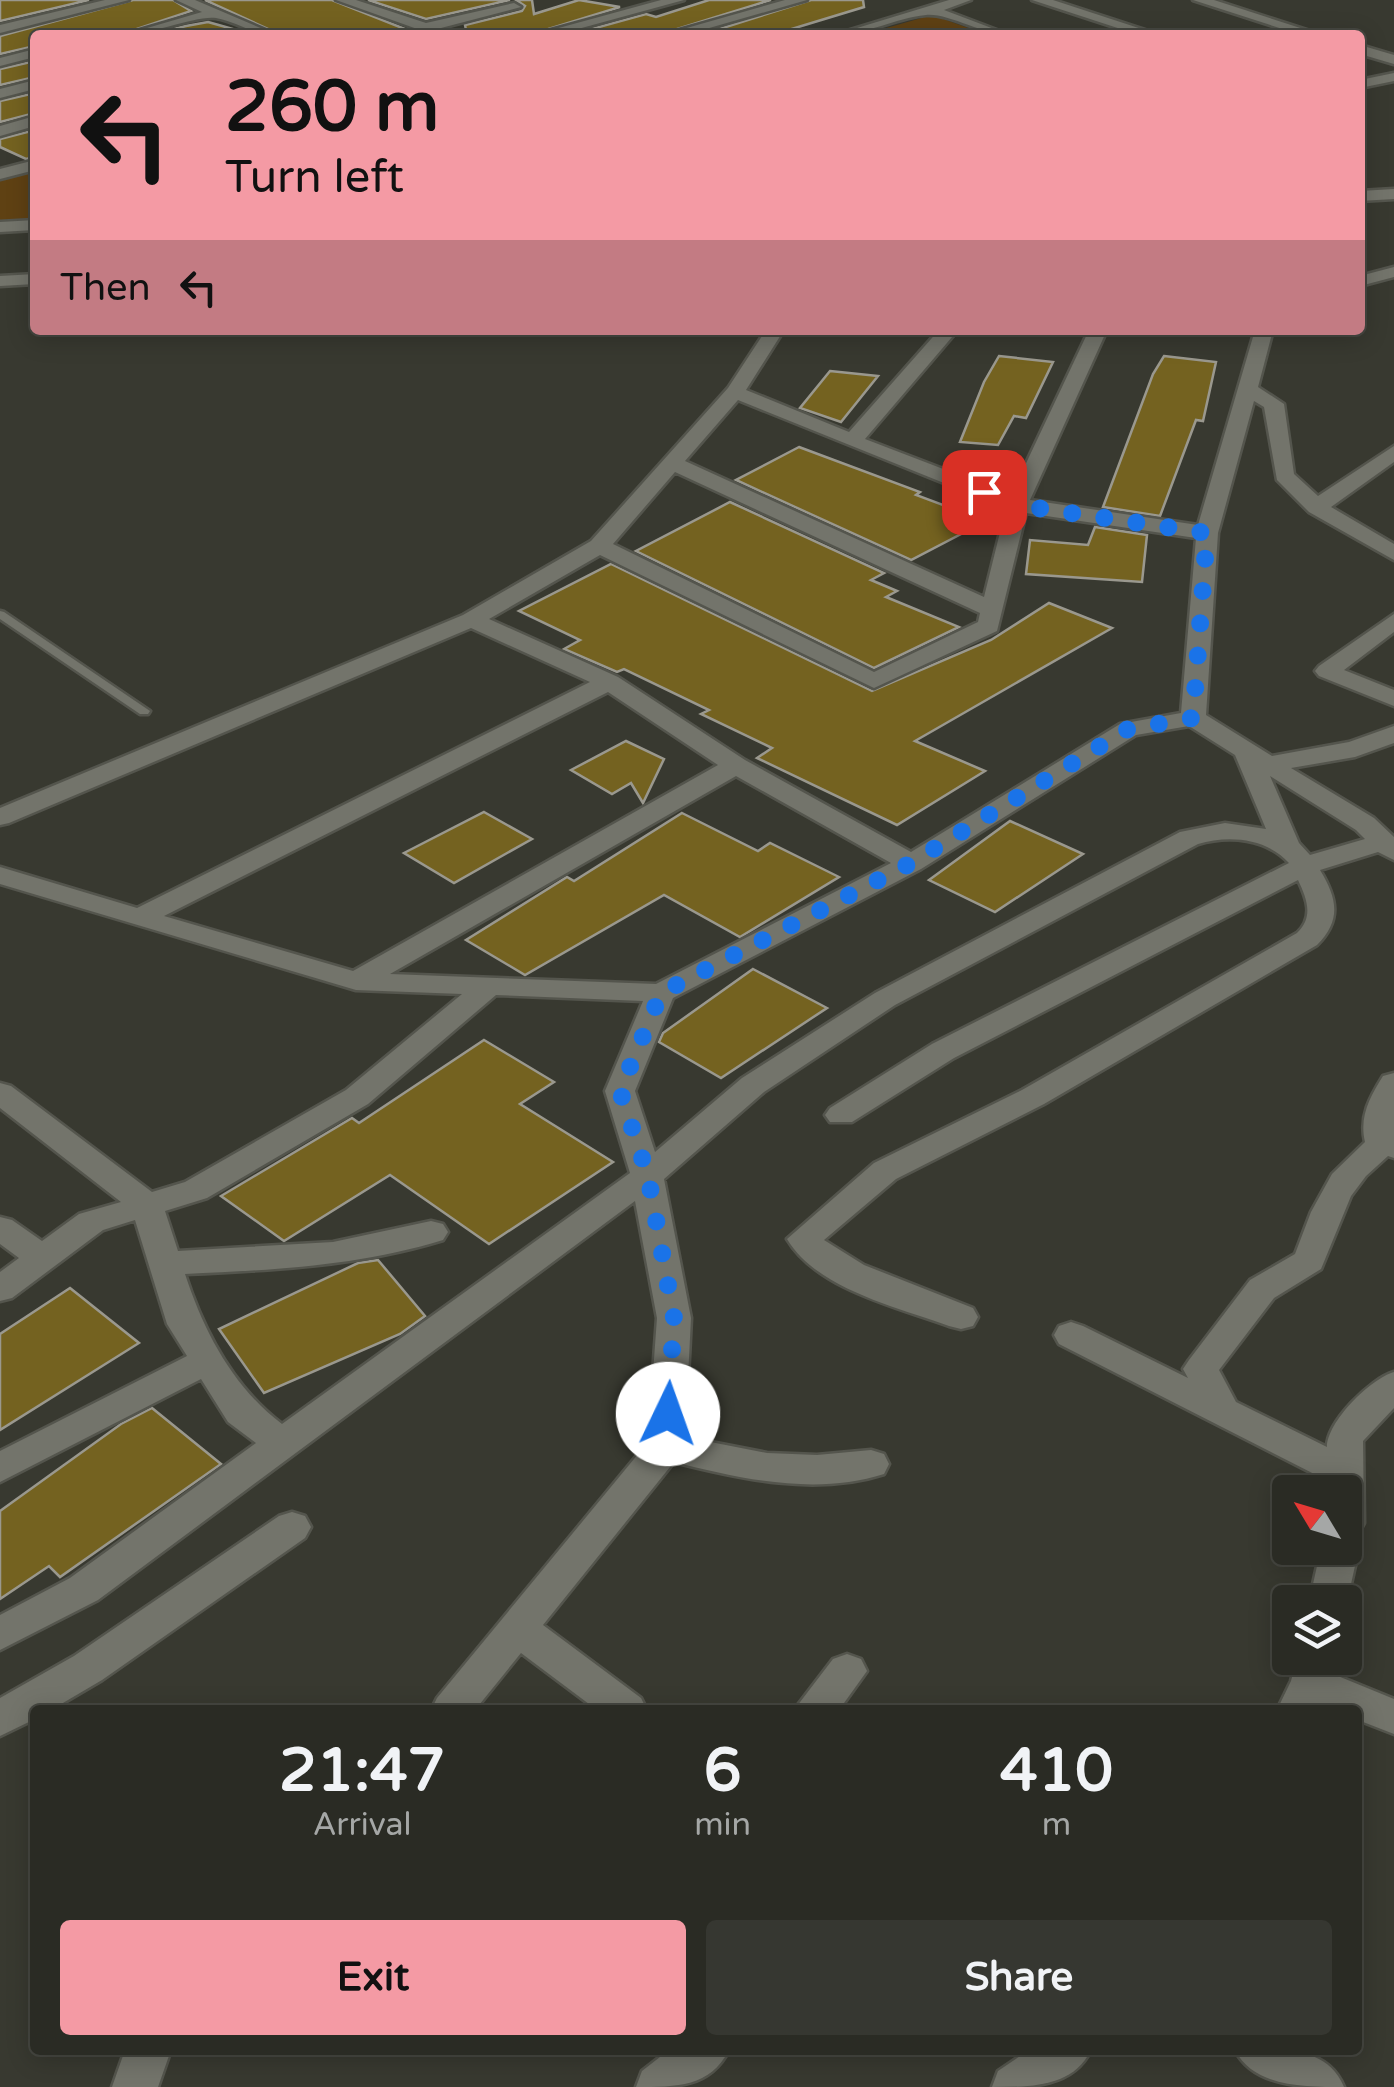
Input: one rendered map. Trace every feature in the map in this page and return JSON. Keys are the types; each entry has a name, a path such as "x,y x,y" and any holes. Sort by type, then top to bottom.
{"street":[{"path":"71,0 88,8"},
{"path":"0,29 122,0"},
{"path":"183,0 258,30"},
{"path":"343,0 436,30"},
{"path":"428,27 521,5 494,0"},
{"path":"560,30 677,0"},
{"path":"688,30 800,0"},
{"path":"860,30 964,0"},
{"path":"1039,0 1138,30"},
{"path":"1200,0 1299,30"},
{"path":"148,30 239,4"},
{"path":"0,10 61,30"},
{"path":"931,10 988,30"},
{"path":"1365,50 1394,60"},
{"path":"0,62 30,54"},
{"path":"1365,83 1394,78"},
{"path":"0,94 30,85"},
{"path":"0,131 30,122"},
{"path":"0,155 30,166"},
{"path":"0,174 30,166"},
{"path":"1365,196 1394,194"},
{"path":"0,227 30,225"},
{"path":"1365,280 1394,272"},
{"path":"0,282 30,279"},
{"path":"0,818 471,620 600,546 735,392 772,335"},
{"path":"852,442 945,335"},
{"path":"600,546 874,682 989,626 1017,505 1096,335"},
{"path":"1193,718 1207,533 1263,335"},
{"path":"1247,390 1274,404 1284,476 1317,507 1394,553"},
{"path":"735,392 1017,505 1207,533"},
{"path":"1317,507 1394,453"},
{"path":"672,463 992,610"},
{"path":"471,620 609,682 736,765 911,863"},
{"path":"1394,621 1327,671 1394,698"},
{"path":"138,918 609,682"},
{"path":"0,875 356,981 661,993 911,863 1128,729 1193,718 1364,824 1390,847"},
{"path":"1257,758 1355,749 1394,734"},
{"path":"961,1318 873,1283 821,1256 804,1239 885,1171 1034,1097 1306,939 1320,926 1322,910 1257,758"},
{"path":"356,981 736,765"},
{"path":"0,1634 84,1589 648,1176 753,1085 886,999 1188,838 1224,828 1296,856"},
{"path":"841,1115 944,1052 1296,856 1390,847"},
{"path":"0,1289 91,1222 196,1190 356,1097 489,986"},
{"path":"454,1705 666,1446 674,1318 648,1176 620,1091 661,993"},
{"path":"1224,1412 1200,1369 1262,1289 1309,1261 1333,1194 1365,1155 1388,1146 1375,1127 1394,1083"},
{"path":"0,1093 147,1205 184,1324 241,1412 282,1444"},
{"path":"0,1228 42,1258"},
{"path":"165,1263 345,1251 404,1241 430,1232"},
{"path":"1071,1335 1345,1473 1345,1438 1394,1385"},
{"path":"0,1468 92,1417 208,1361"},
{"path":"666,1446 773,1469 825,1472 870,1464"},
{"path":"0,1719 88,1668 292,1528"},
{"path":"518,1628 620,1705"},
{"path":"818,1705 847,1671"},
{"path":"1308,1683 1394,1717"},
{"path":"135,2087 146,2055"},
{"path":"659,2087 700,2055"},
{"path":"1015,2087 1061,2055"},
{"path":"1267,2055 1321,2087"}],"lane":[{"path":"0,614 144,711"}],"shaded area":[{"path":"932,15 974,30 880,30"},
{"path":"30,172 30,220 0,222 0,180"}],"building":[{"path":"0,0 89,0 0,21"},
{"path":"133,0 173,0 191,11 134,30 30,30 30,47 0,54 0,36"},
{"path":"205,0 332,0 407,30 270,30"},
{"path":"368,0 510,0 426,19"},
{"path":"516,0 532,0 534,14 579,0 620,7 545,30 466,30 465,25 522,11 525,6"},
{"path":"709,0 771,0 674,30 588,30 646,14 656,17"},
{"path":"811,0 863,0 864,7 788,30 716,30"},
{"path":"208,22 236,30 170,30"},
{"path":"30,62 30,78 0,85 0,69"},
{"path":"30,94 30,114 0,122 0,101"},
{"path":"30,131 30,158 0,147 0,139"},
{"path":"999,356 1053,362 1026,418 1014,416 998,445 960,442 984,382"},
{"path":"1164,356 1216,362 1203,421 1196,420 1160,516 1103,507 1153,374"},
{"path":"830,371 878,376 841,422 800,408"},
{"path":"799,447 986,521 911,560 736,480"},
{"path":"730,502 884,573 871,580 897,591 886,597 959,627 874,668 636,551"},
{"path":"1095,527 1147,535 1142,582 1026,574 1030,540 1088,545"},
{"path":"611,564 872,691 991,640 1049,603 1112,628 915,741 985,771 897,825 757,758 772,748 701,714 709,710 624,669 617,672 564,649 580,640 519,611"},
{"path":"626,741 664,759 643,803 631,783 612,794 571,770"},
{"path":"484,812 532,839 454,883 404,853"},
{"path":"682,813 758,851 770,843 839,877 740,937 664,895 525,975 466,940 567,877 574,881"},
{"path":"1010,821 1083,854 995,912 929,880"},
{"path":"753,969 827,1008 721,1078 659,1042 663,1033"},
{"path":"484,1040 554,1082 520,1104 613,1162 489,1244 390,1175 284,1241 221,1196 352,1118 359,1123"},
{"path":"378,1260 425,1316 400,1334 264,1393 219,1329 358,1263"},
{"path":"70,1288 139,1343 0,1430 0,1334"},
{"path":"152,1408 221,1464 60,1577 49,1566 0,1599 0,1511 121,1424"}],"route":[{"path":"668,1414 674,1318 648,1176 620,1091 661,993 911,863 1128,729 1193,718 1207,533 1017,505 984,492"}]}
